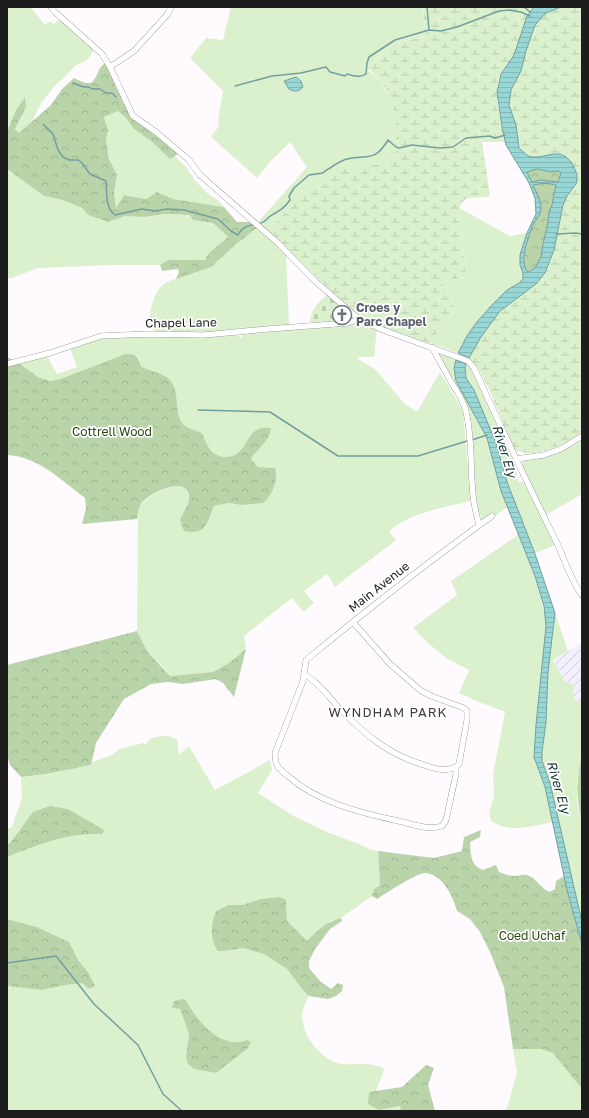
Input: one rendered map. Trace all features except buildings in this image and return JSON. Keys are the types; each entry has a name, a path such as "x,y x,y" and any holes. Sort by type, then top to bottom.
{"street":[{"path":"51,7 102,54 110,67 133,116 156,132 189,160 200,175 278,243 316,282 359,319 383,330 468,361 474,368 582,595"},
{"path":"110,67 134,51 168,15 171,7"},
{"name":"Chapel Lane","path":"7,364 50,353 101,336 148,334 204,335 348,323 359,319"},
{"path":"432,347 466,410 472,490 479,524"},
{"path":"516,459 544,455 561,449 582,436"},
{"name":"Main Avenue","path":"456,767 456,774 446,820 442,826 432,828 348,808 318,796 293,780 279,768 275,753 303,681 304,664 306,660 479,524 492,516"},
{"path":"304,674 311,678 341,710 362,729 388,750 416,763 438,769 444,770 456,767 458,764 467,720 467,711 464,708 431,696 420,690 390,664 353,622"}],"shaded area":[{"path":"582,643 582,702 574,701 553,660"}],"green space":[{"path":"7,7 31,7 45,25 50,21 54,24 59,19 92,47 93,51 87,60 75,66 62,80 58,82 41,103 32,122 19,134 15,129 26,107 24,98 16,110 7,130"},
{"path":"231,7 423,7 426,37 396,42 374,62 370,70 365,69 371,72 381,83 393,104 396,117 396,161 390,165 375,165 323,178 268,231 258,222 307,167 290,142 270,162 257,178 211,137 219,126 218,120 223,91 190,58 206,38 223,40","holes":["292,78 299,78 302,83 296,91 289,89 287,85 288,80"]},
{"path":"423,7 534,7 525,23 514,56 502,72 497,85 497,102 505,142 482,142 490,196 468,198 459,208 466,277 442,282 455,309 430,343 382,327 355,314 268,231 308,189 326,176 349,168 389,164 396,161 396,116 386,88 370,70 374,62 396,42 426,37"},
{"path":"561,7 582,7 582,432 549,450 530,453 514,449 482,375 476,365 469,358 481,337 500,311 536,284 546,273 554,250 563,205 567,196 576,184 577,174 569,160 543,155 532,157 528,156 519,148 516,125 509,105 511,90 515,83 535,25 546,13"},
{"path":"105,63 119,88 122,101 137,122 179,153 170,159 151,141 134,129 126,118 118,111 104,117 108,131 106,138 109,159 117,175 114,192 116,208 124,195 146,199 157,192 173,199 224,207 237,222 249,222 257,228 235,245 211,267 176,279 179,272 178,269 162,271 160,265 168,260 205,260 209,253 228,237 213,223 193,220 190,215 165,214 144,217 125,216 108,222 88,215 82,208 63,200 44,196 7,169 7,131 16,110 25,97 26,107 15,129 19,133 51,105 62,89 74,78 85,83 91,83 100,68"},
{"path":"118,111 126,118 134,129 151,141 170,159 175,156 187,168 194,179 207,193 218,200 224,207 173,199 157,192 146,199 124,195 116,208 114,192 117,175 110,160 104,117"},
{"path":"7,169 44,196 63,200 82,208 88,215 108,222 125,216 144,217 165,214 190,215 193,220 213,223 228,237 209,253 205,260 168,260 160,265 38,268 12,278 7,278"},
{"path":"537,169 550,172 558,171 561,173 558,182 541,180 532,182 527,172"},
{"path":"545,183 556,185 552,205 549,212 541,257 535,268 527,272 524,262 524,255 527,241 539,215 533,184"},
{"path":"459,208 510,236 527,233 520,258 520,266 523,276 522,280 502,295 489,308 472,329 458,353 430,343 455,309 442,282 466,277"},
{"path":"257,228 286,254 289,325 242,329 241,327 238,328 238,330 201,333 156,332 149,326 152,304 158,290 163,285 235,245"},
{"path":"326,292 346,311 339,314 342,322 310,322 313,310 326,296"},
{"path":"361,324 377,328 374,357 358,357 358,359 376,370 405,404 417,412 440,372 463,411 471,501 418,515 408,519 389,531 396,540 335,587 327,574 304,591 314,603 303,612 292,598 244,636 246,649 229,663 213,672 170,676 147,651 137,631 138,512 140,506 145,500 165,489 179,486 185,487 188,491 189,499 180,520 205,528 214,506 229,503 241,505 275,468 258,467 251,459 260,448 266,428 260,429 253,433 240,451 234,456 218,456 208,448 202,433 184,426 180,422 177,411 176,392 171,381 161,374 142,367 138,356 125,354 63,378 50,381 38,377 17,363 47,356 57,374 77,367 70,348 110,336 206,337 238,335 240,338 243,334"},
{"path":"438,353 443,353 456,360 454,368 456,381 487,438 501,491 507,507 484,525 484,522 476,507 469,422"},
{"name":"Cottrell Wood","path":"125,354 135,355 142,367 160,374 170,380 175,390 178,414 183,424 202,433 210,449 215,454 224,457 235,455 242,449 251,435 258,429 271,428 266,441 251,459 258,467 275,468 276,477 274,487 263,503 241,505 229,503 214,506 205,527 197,532 184,531 180,520 189,500 188,492 184,487 177,486 169,487 145,500 140,506 137,519 82,524 86,508 85,498 49,470 18,456 7,455 7,357 38,377 50,381 63,378"},
{"path":"466,364 470,367 478,382 515,463 518,481 525,482 555,545 535,553 507,482 496,443 466,379"},
{"path":"582,439 582,494 546,515 523,467 523,461 562,450"},
{"path":"518,535 535,576 546,618 534,757 545,787 553,822 529,827 513,828 498,825 491,821 489,813 494,796 493,774 505,712 459,693 469,670 446,658 413,628 457,595 451,581"},
{"path":"555,613 568,651 553,660 565,682 573,684 574,700 582,702 582,752 577,780 577,804 582,822 582,922 542,761 546,722 548,672"},
{"path":"137,631 147,651 170,676 213,672 229,663 246,649 234,697 223,683 216,679 183,684 168,682 151,684 124,699 96,743 91,765 46,774 21,777 10,765 7,755 7,665"},
{"path":"160,736 169,736 177,740 179,755 189,746 215,790 270,760 272,770 258,793 292,815 327,832 378,851 380,885 374,889 372,896 341,918 331,921 317,930 307,941 287,921 286,900 261,899 242,905 229,905 224,951 243,948 264,954 287,969 309,996 303,1008 302,1018 311,1042 323,1055 337,1063 368,1064 383,1067 384,1071 376,1091 369,1093 379,1110 400,1106 401,1111 7,1111 7,986 41,990 82,983 89,988 88,972 78,960 69,942 37,927 7,919 7,857 43,842 86,833 102,834 20,828 9,844 7,844 7,829 12,827 22,798 21,777 46,774 91,765 92,762 112,755 119,749 143,743 146,745 149,739","holes":["186,1000 204,1026 216,1036 231,1043 242,1043 216,1073 194,1069 186,1056 189,1034 180,1009"]},
{"path":"582,752 582,822 578,803 578,787"},
{"path":"50,806 68,809 104,830 102,834 77,835 53,840 7,857 7,844 9,844 33,812"},
{"name":"Coed Uchaf","path":"481,830 480,837 470,842 473,862 479,868 483,870 496,865 499,872 506,875 530,876 550,892 555,889 556,881 564,876 582,944 582,1089 553,1053 541,1049 513,1049 504,987 490,952 480,932 470,919 457,911 450,892 441,881 430,874 424,873 407,880 377,899 372,896 374,889 380,885 378,851 434,858 462,851 464,837"},
{"path":"280,897 286,900 287,921 307,941 322,927 341,918 342,921 330,929 315,949 309,961 309,968 320,981 331,989 338,983 343,985 342,991 336,996 328,999 309,996 287,969 264,954 243,948 218,951 215,946 212,931 216,911 229,905 242,905 261,899"},
{"path":"7,919 37,927 69,942 78,960 88,972 95,986 89,989 82,983 41,990 7,986"},
{"path":"182,999 186,1000 196,1016 211,1032 228,1041 238,1042 247,1040 251,1042 248,1048 216,1073 194,1069 188,1064 186,1056 189,1034 180,1009 172,1008 174,1001"},
{"path":"513,1049 541,1049 554,1053 582,1089 582,1111 506,1111 517,1073"},
{"path":"426,1065 434,1068 428,1085 435,1111 401,1111 400,1106 379,1110 368,1104 369,1092 402,1087"}],"water":[{"path":"534,7 561,7 546,13 535,25 521,71 511,90 509,105 516,125 519,148 528,156 532,157 560,154 566,157 572,163 577,174 577,180 563,205 554,250 545,273 536,284 500,311 481,337 469,358 458,353 467,336 491,306 507,290 523,279 523,273 520,265 520,255 527,233 536,214 535,198 529,183 506,145 497,92 501,74 514,55 527,16","holes":["537,169 550,172 558,171 561,173 558,182 541,180 532,182 527,172","545,183 556,185 549,212 541,257 535,268 528,272 525,268 524,262 525,249 533,225 541,210 541,205 533,185"]},
{"path":"296,77 301,81 303,87 298,91 289,89 284,81"},
{"path":"456,360 466,364 466,378 474,390 496,443 507,482 534,551 555,613 548,672 546,722 542,761 550,783 582,922 582,944 567,890 545,787 534,757 546,626 544,606 535,576 501,491 487,438 456,381 454,368"}],"waterway":[{"path":"427,7 429,30"},
{"path":"524,7 530,12"},
{"path":"235,86 272,76 301,73 326,67 330,72 345,76 347,74 362,76 366,74 369,57 395,40 429,30 441,31 457,27 499,11 510,10 521,12 530,16"},
{"path":"73,83 92,89 100,89 106,93 112,93 116,97"},
{"path":"43,124 53,134 58,150 63,157 69,160 78,160 90,174 106,181 108,204 115,215 142,209 155,211 167,209 184,210 218,219 231,231 238,235 244,228 252,225"},
{"path":"261,223 285,206 290,200 289,196 294,188 309,175 323,173 347,159 374,155 379,152 388,140 399,148 412,145 440,148 453,147 466,138 490,136 495,138 505,135"},
{"path":"556,234 582,234"},
{"path":"198,410 270,412 338,456 418,456 467,441"},
{"name":"River Ely","path":"472,440 487,435"},
{"path":"7,963 56,956 94,1004 138,1045 163,1094 182,1111"}],"place":[{"name":"Croes y Parc Chapel","path":"342,315"}],"district":[{"name":"WYNDHAM PARK","path":"388,712"}]}
